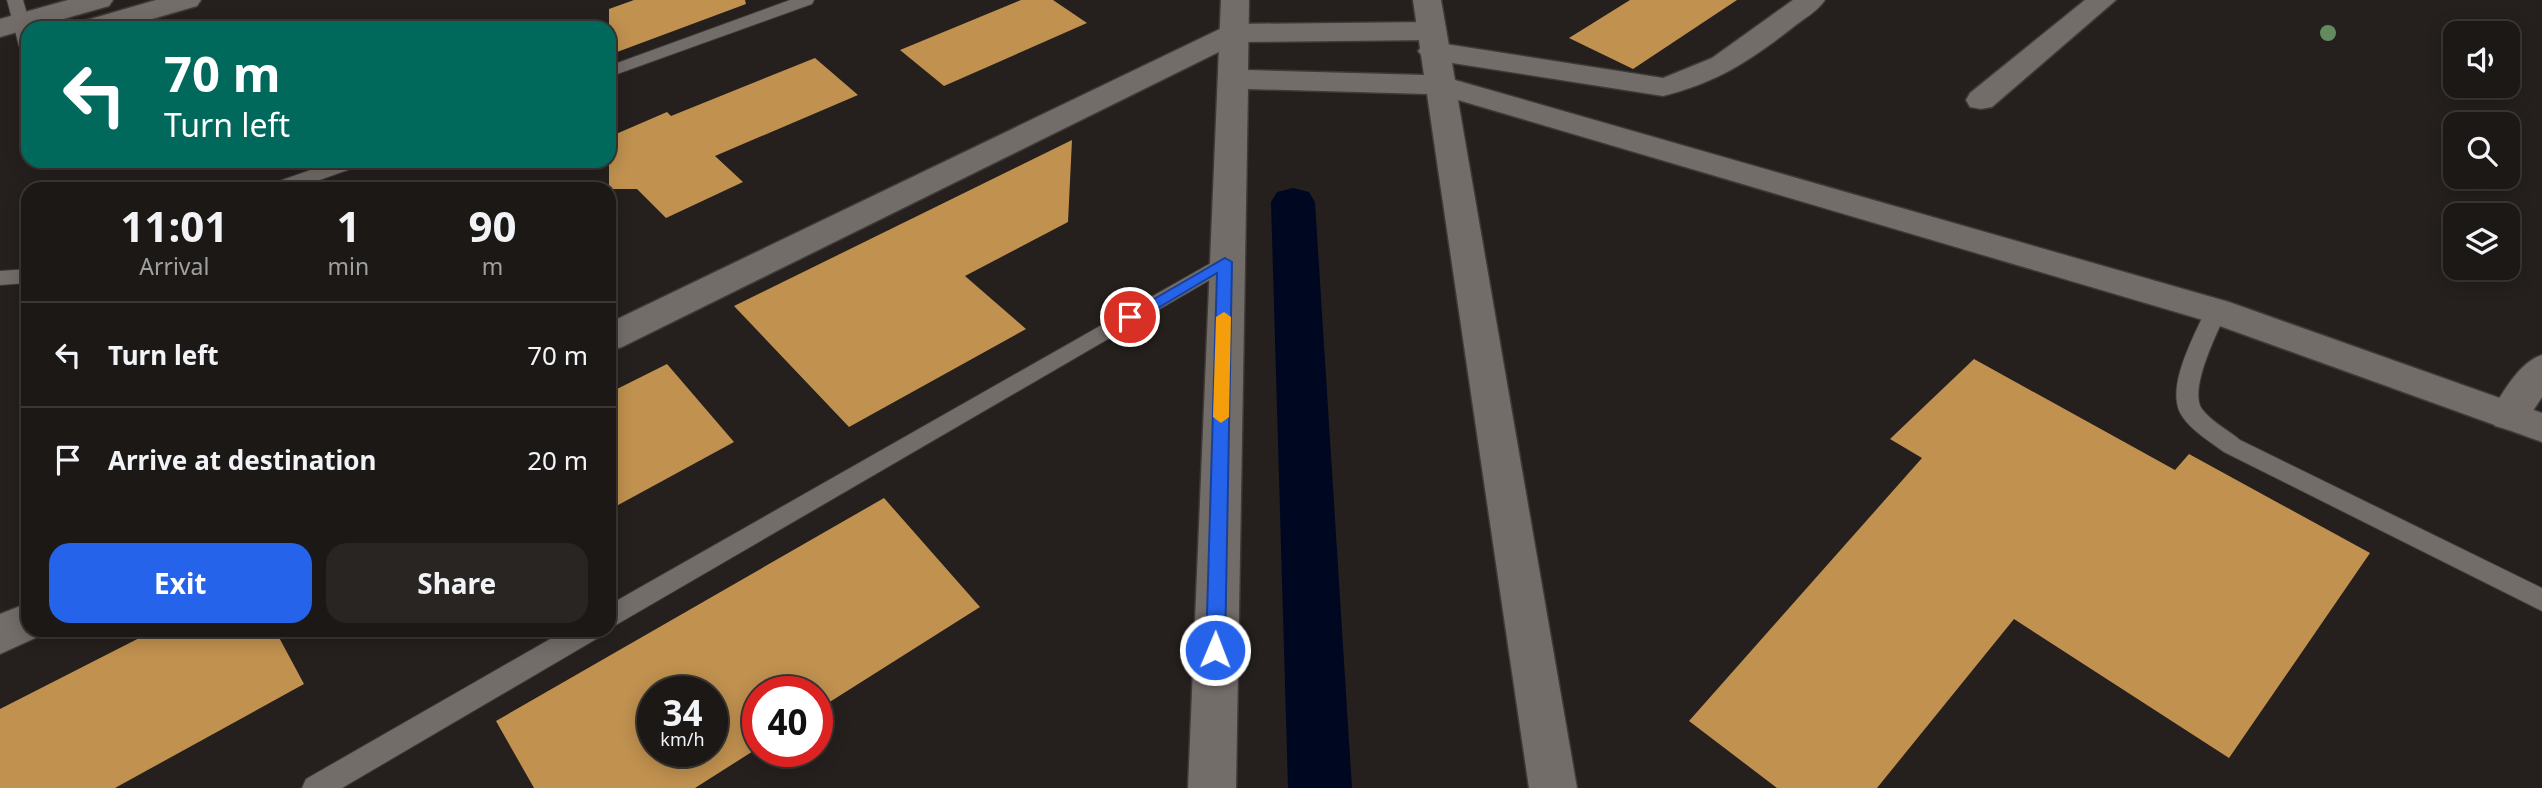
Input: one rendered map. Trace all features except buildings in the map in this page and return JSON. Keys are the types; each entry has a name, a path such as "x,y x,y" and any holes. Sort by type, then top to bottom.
{"street":[{"path":"38,21 99,0"},
{"path":"114,21 187,0"},
{"path":"616,334 1235,16 1433,42 1662,87 1681,84 1705,75 1811,0"},
{"path":"1981,100 2102,0"},
{"path":"1212,788 1225,262 1235,16"},
{"path":"0,54 18,28"},
{"path":"1433,42 1553,788"},
{"path":"1231,79 1433,42 2216,311 2526,422 2542,368"},
{"path":"0,635 21,624"}],"lane":[{"path":"616,69 806,0"},
{"path":"295,182 335,168"},
{"path":"616,614 1225,262"},
{"path":"0,278 21,276"},
{"path":"2216,311 2185,391 2188,408 2204,425 2232,446 2542,600"},
{"path":"316,788 577,637"}],"waterway":[{"path":"1293,202 1320,788"}],"slow traffic":[{"path":"1221,417 1224,317"}],"route":[{"path":"1130,317 1225,262 1215,650"}]}
